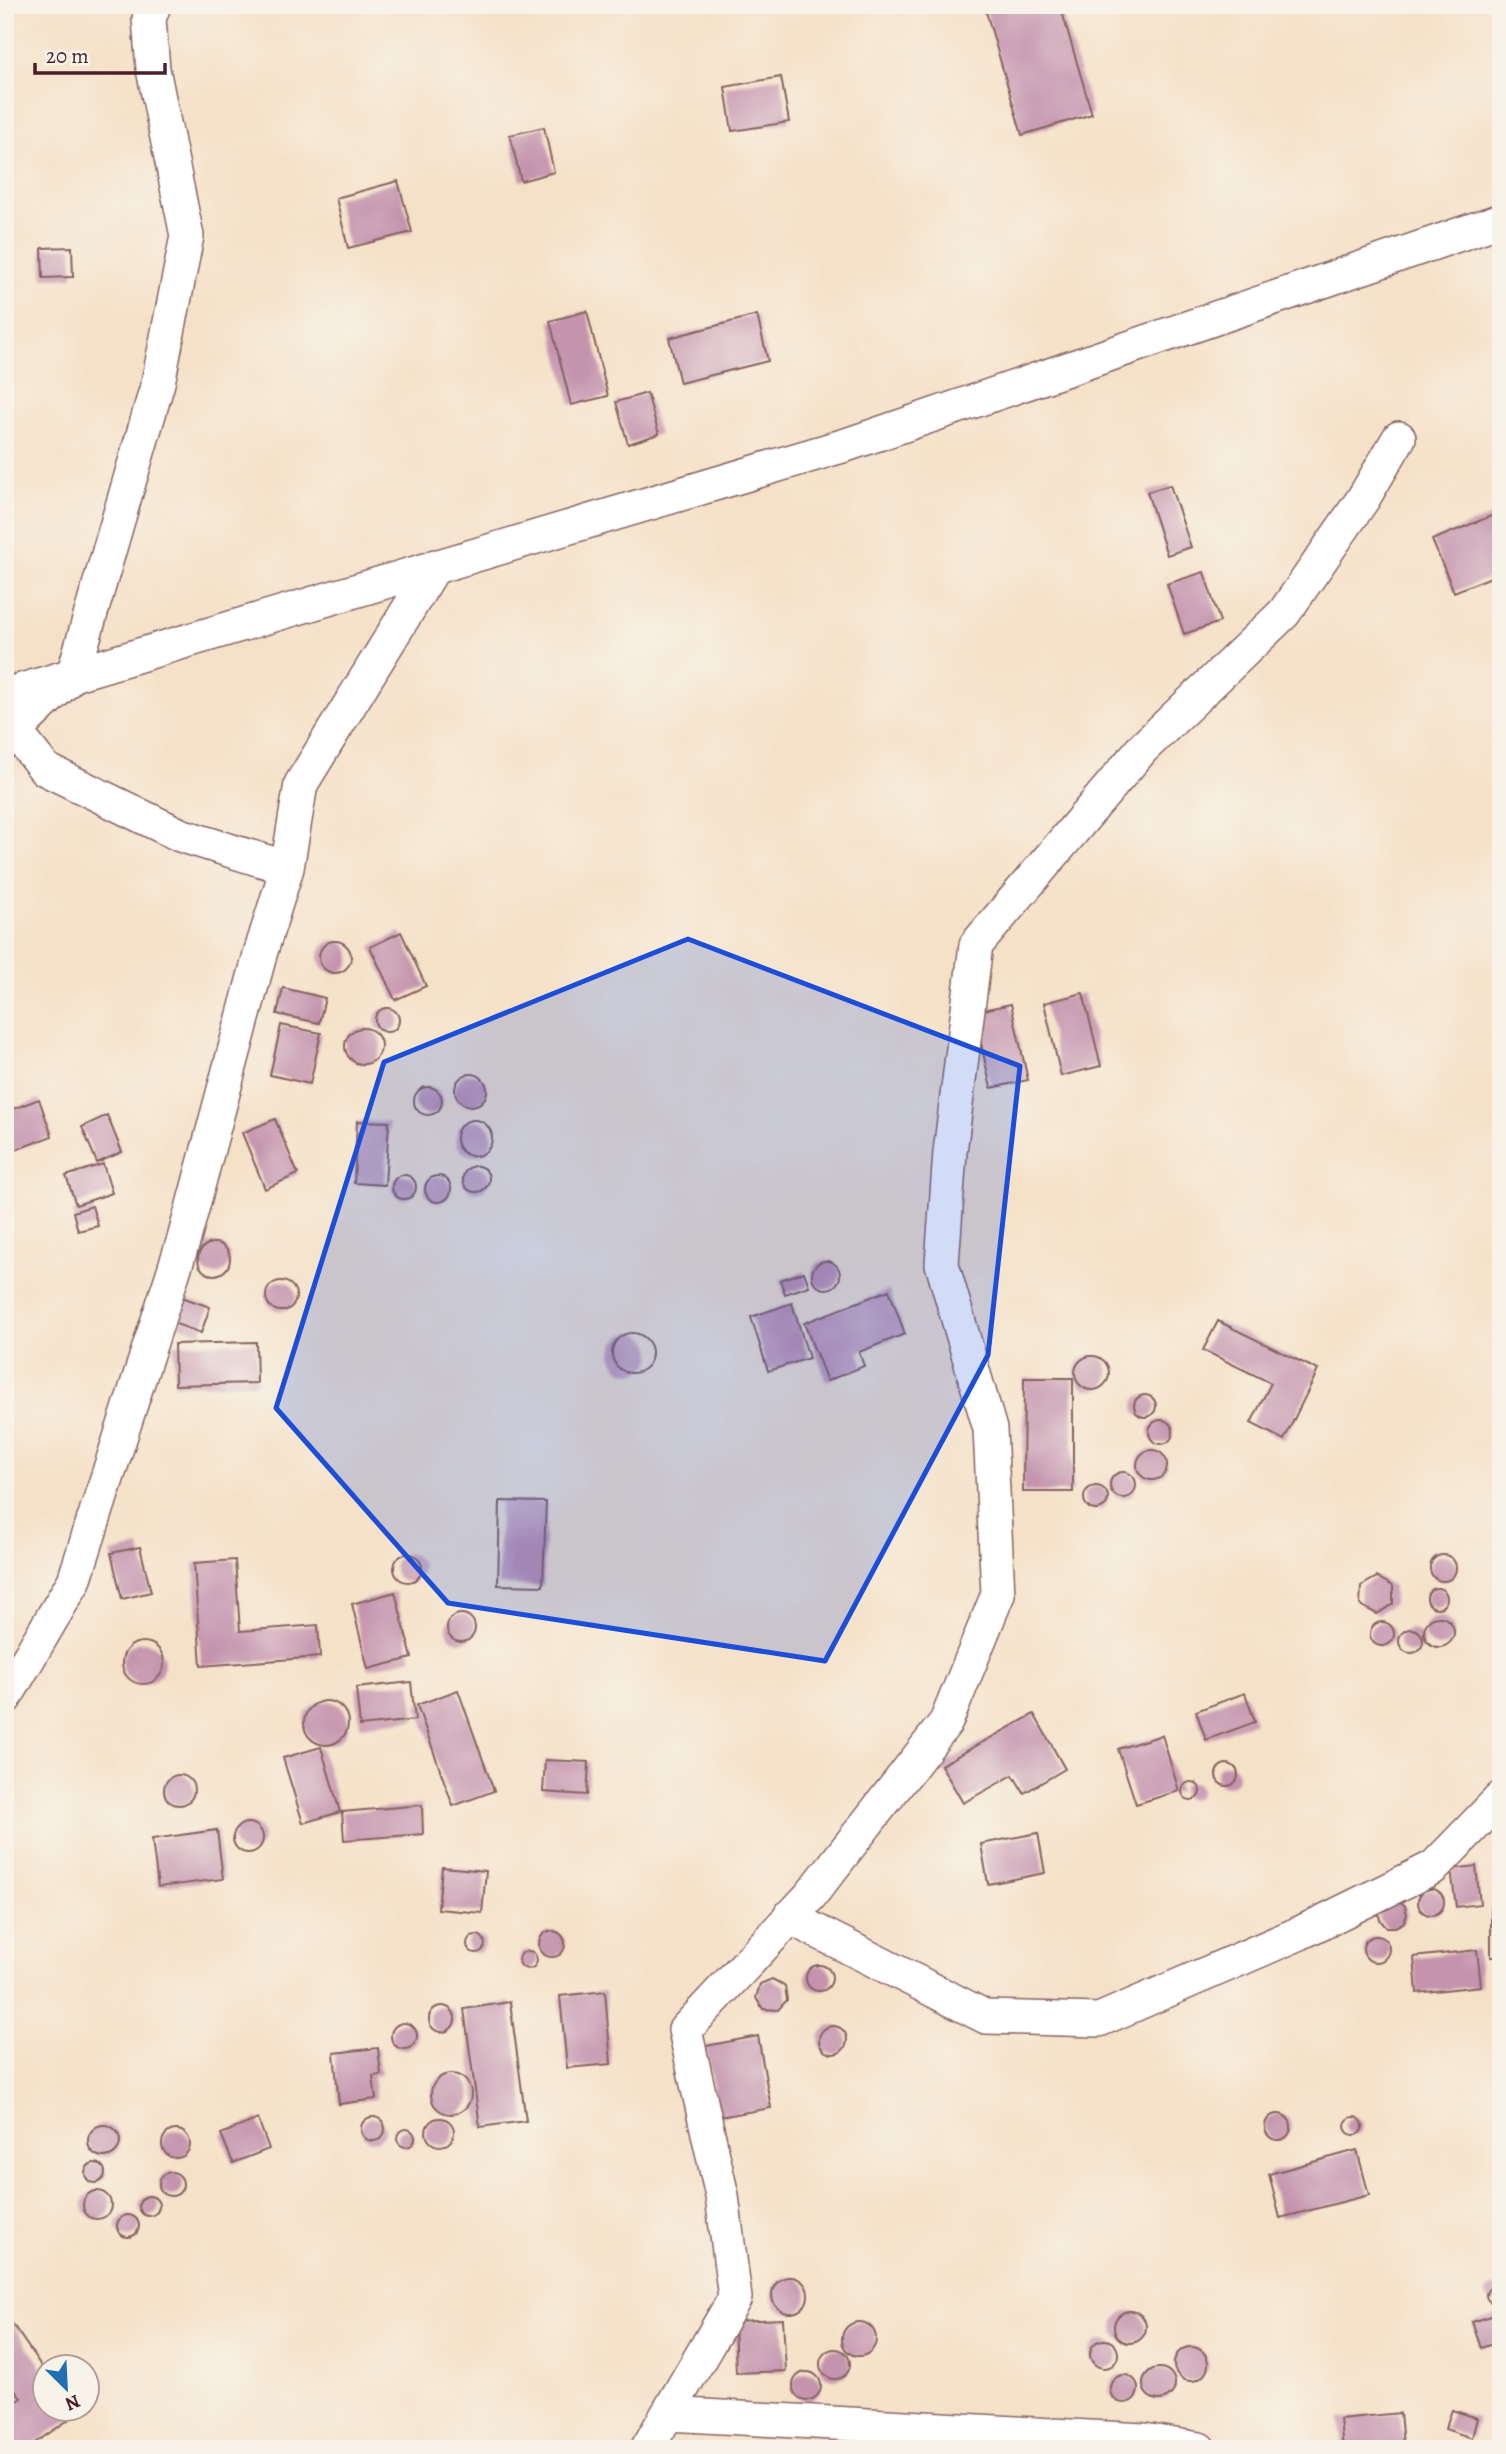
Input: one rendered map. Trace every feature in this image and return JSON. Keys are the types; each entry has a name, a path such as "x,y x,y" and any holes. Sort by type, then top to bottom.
{"street":[{"path":"154,5 149,19 153,69 187,236 158,383 73,675 15,731 45,769 180,835 287,868"},
{"path":"5,695 849,444 1501,220"},
{"path":"647,2449 735,2298 722,2196 685,2030 789,1917 946,1722 998,1594 990,1429 942,1264 950,1152 976,945 1142,749 1284,613 1363,499 1399,438"},
{"path":"5,1698 74,1581 184,1239 261,951 287,868 301,784 435,566"},
{"path":"789,1917 986,2017 1099,2020 1300,1933 1434,1867 1501,1798"},
{"path":"668,2414 1144,2440 1199,2449"}],"highlighted area":[{"path":"688,939 1020,1066 988,1355 825,1661 448,1603 276,1408 384,1062"}],"building":[{"path":"994,5 1060,5 1092,114 1022,135 985,8"},
{"path":"781,77 789,122 732,131 725,87"},
{"path":"544,127 554,172 521,181 510,135"},
{"path":"398,181 412,232 348,248 336,198"},
{"path":"72,247 73,277 43,278 42,248"},
{"path":"587,311 608,396 571,405 550,321"},
{"path":"757,315 768,361 680,383 669,338"},
{"path":"647,393 659,434 628,444 616,402"},
{"path":"1170,485 1191,547 1167,555 1147,492"},
{"path":"1501,512 1501,573 1454,592 1432,540"},
{"path":"1204,572 1220,622 1184,634 1167,584"},
{"path":"401,932 426,986 395,1000 370,947"},
{"path":"335,941 346,946 351,957 346,968 335,973 324,968 319,957 324,946"},
{"path":"283,988 325,998 319,1023 277,1014"},
{"path":"1083,993 1101,1066 1061,1076 1044,1003"},
{"path":"1011,1004 1028,1080 991,1088 974,1012"},
{"path":"387,1008 395,1012 399,1020 395,1028 387,1032 379,1028 375,1020 379,1012"},
{"path":"281,1025 321,1033 310,1084 270,1075"},
{"path":"363,1028 376,1033 381,1046 376,1059 363,1064 350,1059 345,1046 350,1033"},
{"path":"471,1074 482,1079 487,1090 482,1101 471,1106 460,1101 455,1090 460,1079"},
{"path":"428,1087 438,1091 442,1101 438,1111 428,1115 418,1111 414,1101 418,1091"},
{"path":"39,1099 52,1136 5,1154 5,1112"},
{"path":"107,1115 122,1152 97,1163 82,1127"},
{"path":"275,1119 298,1174 265,1189 242,1133"},
{"path":"474,1120 487,1125 492,1138 487,1151 474,1156 461,1151 456,1138 461,1125"},
{"path":"357,1121 389,1122 385,1185 354,1183"},
{"path":"103,1164 112,1193 76,1205 66,1176"},
{"path":"476,1166 485,1170 489,1179 485,1188 476,1192 467,1188 463,1179 467,1170"},
{"path":"404,1175 412,1179 416,1187 412,1195 404,1199 396,1195 392,1187 396,1179"},
{"path":"438,1176 447,1180 451,1189 447,1198 438,1202 429,1198 425,1189 429,1180"},
{"path":"92,1206 98,1226 78,1231 73,1212"},
{"path":"214,1243 225,1248 230,1259 225,1270 214,1275 203,1270 198,1259 203,1248"},
{"path":"826,1261 836,1265 840,1275 836,1285 826,1289 816,1285 812,1275 816,1265"},
{"path":"804,1272 809,1286 785,1294 780,1280"},
{"path":"281,1281 292,1285 296,1296 292,1307 281,1311 270,1307 266,1296 270,1285"},
{"path":"889,1290 905,1334 859,1352 864,1366 827,1381 804,1323"},
{"path":"179,1296 210,1307 201,1333 170,1322"},
{"path":"792,1303 809,1358 768,1371 751,1317"},
{"path":"1218,1321 1318,1370 1284,1440 1251,1423 1271,1383 1203,1350"},
{"path":"632,1333 646,1339 652,1353 646,1367 632,1373 618,1367 612,1353 618,1339"},
{"path":"256,1342 257,1383 175,1385 174,1344"},
{"path":"1092,1356 1104,1361 1109,1373 1104,1385 1092,1390 1080,1385 1075,1373 1080,1361"},
{"path":"1024,1378 1073,1378 1073,1492 1023,1492"},
{"path":"1145,1395 1155,1402 1156,1406 1149,1416 1145,1417 1135,1410 1134,1406 1141,1396"},
{"path":"1161,1420 1170,1423 1173,1432 1170,1441 1161,1444 1152,1441 1149,1432 1152,1423"},
{"path":"1152,1450 1163,1454 1167,1465 1163,1476 1152,1480 1141,1476 1137,1465 1141,1454"},
{"path":"1123,1472 1132,1476 1136,1485 1132,1494 1123,1498 1114,1494 1110,1485 1114,1476"},
{"path":"1096,1486 1104,1490 1108,1498 1104,1506 1096,1510 1088,1506 1084,1498 1088,1490"},
{"path":"500,1501 546,1502 543,1586 498,1585"},
{"path":"140,1547 151,1592 122,1599 111,1553"},
{"path":"408,1554 418,1558 422,1568 418,1578 408,1582 398,1578 394,1568 398,1558"},
{"path":"1443,1555 1452,1559 1456,1568 1452,1577 1443,1581 1434,1577 1430,1568 1434,1559"},
{"path":"235,1560 240,1631 318,1625 320,1657 201,1666 194,1563"},
{"path":"1377,1577 1393,1586 1393,1604 1377,1614 1360,1605 1361,1586"},
{"path":"1433,1588 1441,1588 1447,1598 1441,1608 1433,1608 1427,1602 1427,1594"},
{"path":"395,1592 412,1658 368,1669 352,1604"},
{"path":"461,1614 471,1618 475,1628 471,1638 461,1642 451,1638 447,1628 451,1618"},
{"path":"1439,1617 1450,1621 1454,1632 1450,1643 1439,1647 1428,1643 1424,1632 1428,1621"},
{"path":"1382,1622 1391,1625 1394,1634 1391,1643 1382,1646 1373,1643 1370,1634 1373,1625"},
{"path":"1411,1629 1422,1636 1423,1641 1416,1652 1411,1653 1400,1646 1399,1641 1406,1630"},
{"path":"143,1642 158,1648 164,1663 158,1678 143,1684 128,1678 122,1663 128,1648"},
{"path":"411,1682 415,1720 360,1726 356,1688"},
{"path":"458,1690 494,1791 453,1806 417,1705"},
{"path":"1245,1693 1255,1722 1206,1740 1196,1711"},
{"path":"326,1701 341,1708 348,1723 341,1738 326,1745 311,1738 304,1723 311,1708"},
{"path":"1034,1714 1065,1769 1024,1793 1013,1775 963,1803 941,1765"},
{"path":"1162,1735 1179,1791 1136,1804 1118,1749"},
{"path":"321,1747 340,1812 303,1823 283,1758"},
{"path":"545,1760 589,1762 587,1795 543,1792"},
{"path":"1227,1764 1235,1767 1238,1775 1235,1783 1227,1786 1219,1783 1216,1775 1219,1767"},
{"path":"179,1775 189,1780 194,1790 189,1800 179,1805 169,1800 164,1790 169,1780"},
{"path":"1191,1782 1199,1787 1200,1791 1195,1799 1191,1800 1183,1795 1182,1791 1187,1783"},
{"path":"422,1805 423,1834 344,1840 342,1812"},
{"path":"248,1823 259,1827 263,1838 259,1849 248,1853 237,1849 233,1838 237,1827"},
{"path":"217,1830 223,1879 158,1887 152,1839"},
{"path":"1038,1833 1045,1873 988,1884 981,1844"},
{"path":"1476,1866 1480,1904 1456,1907 1451,1869"},
{"path":"442,1867 486,1871 482,1913 438,1909"},
{"path":"1431,1889 1440,1893 1444,1902 1440,1911 1431,1915 1422,1911 1418,1902 1422,1893"},
{"path":"1399,1900 1405,1906 1407,1915 1403,1923 1386,1927 1380,1920 1378,1911"},
{"path":"1491,1904 1501,1904 1501,1957 1491,1957"},
{"path":"552,1931 561,1935 565,1944 561,1953 552,1957 543,1953 539,1944 543,1935"},
{"path":"476,1935 482,1938 485,1944 482,1950 476,1953 470,1950 467,1944 470,1938"},
{"path":"1376,1936 1385,1940 1389,1949 1385,1958 1376,1962 1367,1958 1363,1949 1367,1940"},
{"path":"1477,1950 1481,1986 1417,1993 1414,1957"},
{"path":"524,1951 532,1951 537,1960 535,1967 524,1969 519,1964 519,1956"},
{"path":"819,1965 828,1969 832,1978 828,1987 819,1991 810,1987 806,1978 810,1969"},
{"path":"772,1979 785,1986 787,2000 778,2010 763,2009 756,1998 760,1984"},
{"path":"605,1991 611,2064 567,2068 560,1996"},
{"path":"510,2002 526,2121 480,2127 464,2009"},
{"path":"442,2006 451,2010 455,2019 451,2028 442,2032 433,2028 429,2019 433,2010"},
{"path":"404,2023 413,2027 417,2036 413,2045 404,2049 395,2045 391,2036 395,2027"},
{"path":"833,2026 843,2030 847,2040 843,2050 833,2054 823,2050 819,2040 823,2030"},
{"path":"758,2036 771,2108 719,2117 706,2046"},
{"path":"378,2048 381,2075 373,2076 376,2099 339,2104 334,2053"},
{"path":"451,2074 465,2080 471,2094 465,2108 451,2114 437,2108 431,2094 437,2080"},
{"path":"1278,2114 1287,2118 1291,2127 1287,2136 1278,2140 1269,2136 1265,2127 1269,2118"},
{"path":"373,2117 382,2120 385,2129 382,2138 373,2141 364,2138 361,2129 364,2120"},
{"path":"1354,2117 1362,2122 1363,2126 1358,2134 1354,2135 1346,2130 1345,2126 1350,2118"},
{"path":"440,2118 450,2122 454,2132 450,2142 440,2146 430,2142 426,2132 430,2122"},
{"path":"258,2119 269,2149 233,2163 221,2134"},
{"path":"104,2125 115,2130 120,2141 115,2152 104,2157 93,2152 88,2141 93,2130"},
{"path":"402,2129 410,2129 415,2138 413,2145 402,2147 397,2142 397,2134"},
{"path":"176,2130 186,2134 190,2144 186,2154 176,2158 166,2154 162,2144 166,2134"},
{"path":"1357,2150 1369,2195 1280,2218 1269,2174"},
{"path":"95,2163 102,2166 105,2173 102,2180 95,2183 88,2180 85,2173 88,2166"},
{"path":"171,2172 182,2179 183,2184 176,2195 171,2196 160,2189 159,2184 166,2173"},
{"path":"97,2191 107,2195 111,2205 107,2215 97,2219 87,2215 83,2205 87,2195"},
{"path":"149,2196 156,2199 159,2206 156,2213 149,2216 142,2213 139,2206 142,2199"},
{"path":"128,2215 138,2222 139,2226 132,2236 128,2237 118,2230 117,2226 124,2216"},
{"path":"790,2277 803,2282 808,2295 803,2308 790,2313 777,2308 772,2295 777,2282"},
{"path":"1491,2287 1497,2287 1502,2295 1500,2301 1491,2303 1486,2298 1486,2292"},
{"path":"1130,2311 1142,2315 1146,2327 1142,2339 1130,2343 1118,2339 1114,2327 1118,2315"},
{"path":"5,2313 32,2353 32,2422 65,2422 26,2449 5,2449 5,2409 21,2398 5,2375"},
{"path":"1501,2313 1501,2341 1481,2348 1472,2322"},
{"path":"783,2319 786,2371 736,2373 734,2321"},
{"path":"859,2322 871,2327 876,2339 871,2351 859,2356 847,2351 842,2339 847,2327"},
{"path":"1104,2340 1114,2344 1118,2354 1114,2364 1104,2368 1094,2364 1090,2354 1094,2344"},
{"path":"1191,2347 1203,2352 1208,2364 1203,2376 1191,2381 1179,2376 1174,2364 1179,2352"},
{"path":"835,2349 845,2354 850,2364 845,2374 835,2379 825,2374 820,2364 825,2354"},
{"path":"1159,2368 1170,2373 1175,2384 1170,2395 1159,2400 1148,2395 1143,2384 1148,2373"},
{"path":"807,2372 817,2376 821,2386 817,2396 807,2400 797,2396 793,2386 797,2376"},
{"path":"1124,2375 1134,2379 1138,2389 1134,2399 1124,2403 1114,2399 1110,2389 1114,2379"},
{"path":"1452,2410 1477,2418 1472,2438 1445,2429"},
{"path":"1400,2413 1403,2445 1343,2449 1340,2419"}]}
